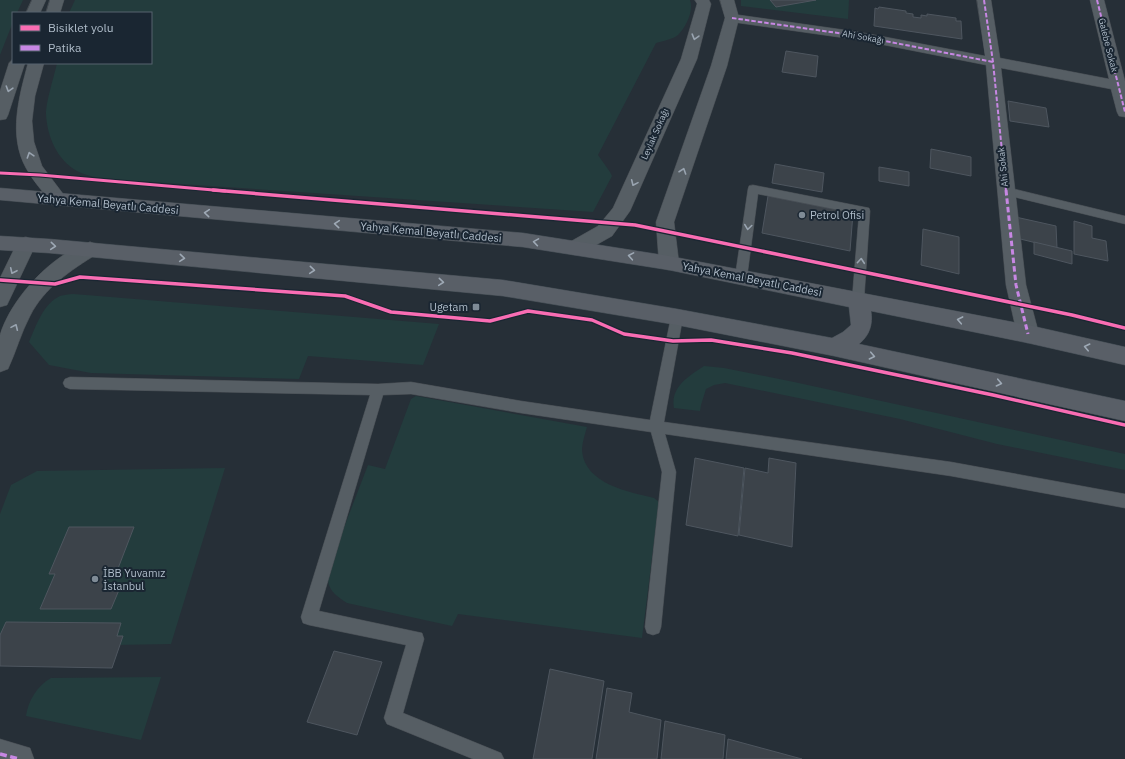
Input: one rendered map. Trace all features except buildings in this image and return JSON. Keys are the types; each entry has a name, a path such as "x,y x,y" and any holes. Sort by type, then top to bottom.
{"main road":[{"name":"Yahya Kemal Beyatlı Caddesi","path":"0,194 523,240 669,263 1028,334 1125,356"},
{"path":"0,243 90,249 503,288 677,317 834,347 1125,410"},
{"path":"834,347 851,339 861,330 863,317 858,300"}],"street":[{"path":"33,12 39,0"},
{"path":"53,12 57,0"},
{"name":"Leylak Sokağı","path":"575,248 605,231 621,211 689,59 704,4 702,0"},
{"path":"669,263 665,222 719,66 732,18 727,0"},
{"name":"Ahi Sokak","path":"984,0 1016,285 1028,334"},
{"name":"Galebe Sokak","path":"1097,0 1122,86 1125,112"},
{"name":"Ahi Sokağı","path":"732,18 860,36 1122,86"},
{"path":"0,115 17,64"},
{"path":"36,64 27,96 25,115 26,142 34,167 58,199"},
{"path":"0,299 26,244"},
{"path":"0,363 15,327 31,296 54,273 90,249"},
{"path":"0,754 19,759"}],"lane":[{"path":"741,277 753,189 865,210 858,300"},
{"path":"1006,191 1125,220"},
{"path":"653,627 669,472 656,426 677,317"},
{"path":"70,383 378,390 411,388 521,407 951,469 1125,501"},
{"path":"378,390 310,617 416,639 393,718 495,759"}],"green space":[{"path":"0,0 23,0 17,12 12,12 12,25 0,55"},
{"path":"75,0 690,0 691,4 690,14 684,28 678,35 671,39 656,43 598,155 612,176 593,212 122,180 82,173 64,161 54,147 48,131 46,109 57,64 152,64 152,12 69,12"},
{"path":"741,0 849,0 848,19 741,6"},
{"path":"73,294 439,324 423,365 308,356 299,379 91,373 49,365 29,342 37,323 49,304 60,296"},
{"path":"704,366 724,368 794,382 1125,454 1125,470 997,444 900,419 725,383 714,385 706,389 700,411 674,408 675,394 678,388 687,378"},
{"path":"416,396 587,427 582,451 585,462 591,471 610,485 654,498 659,502 642,638 458,614 452,626 347,603 334,593 328,581 328,569 368,465 385,469 411,399"},
{"name":"İBB Yuvamız İstanbul","path":"225,468 171,644 0,647 0,514 11,485 37,471"},
{"path":"161,677 141,740 26,716 34,694 41,685 51,678"}],"marked path":[{"path":"984,0 993,62 1016,285 1028,334"},
{"path":"1097,0 1125,112"},
{"path":"732,18 859,36 993,62"},
{"path":"0,754 19,759"}],"cycle path":[{"path":"0,173 40,175 635,225 1072,315 1125,328"},
{"path":"0,280 55,284 80,277 345,296 391,312 490,321 528,311 592,320 624,334 673,341 711,340 792,353 993,395 1125,425"}],"place":[{"name":"Petrol Ofisi","path":"802,215"},
{"name":"Ugetam","path":"476,307"},
{"name":"İBB Yuvamız İstanbul","path":"95,579"}]}
